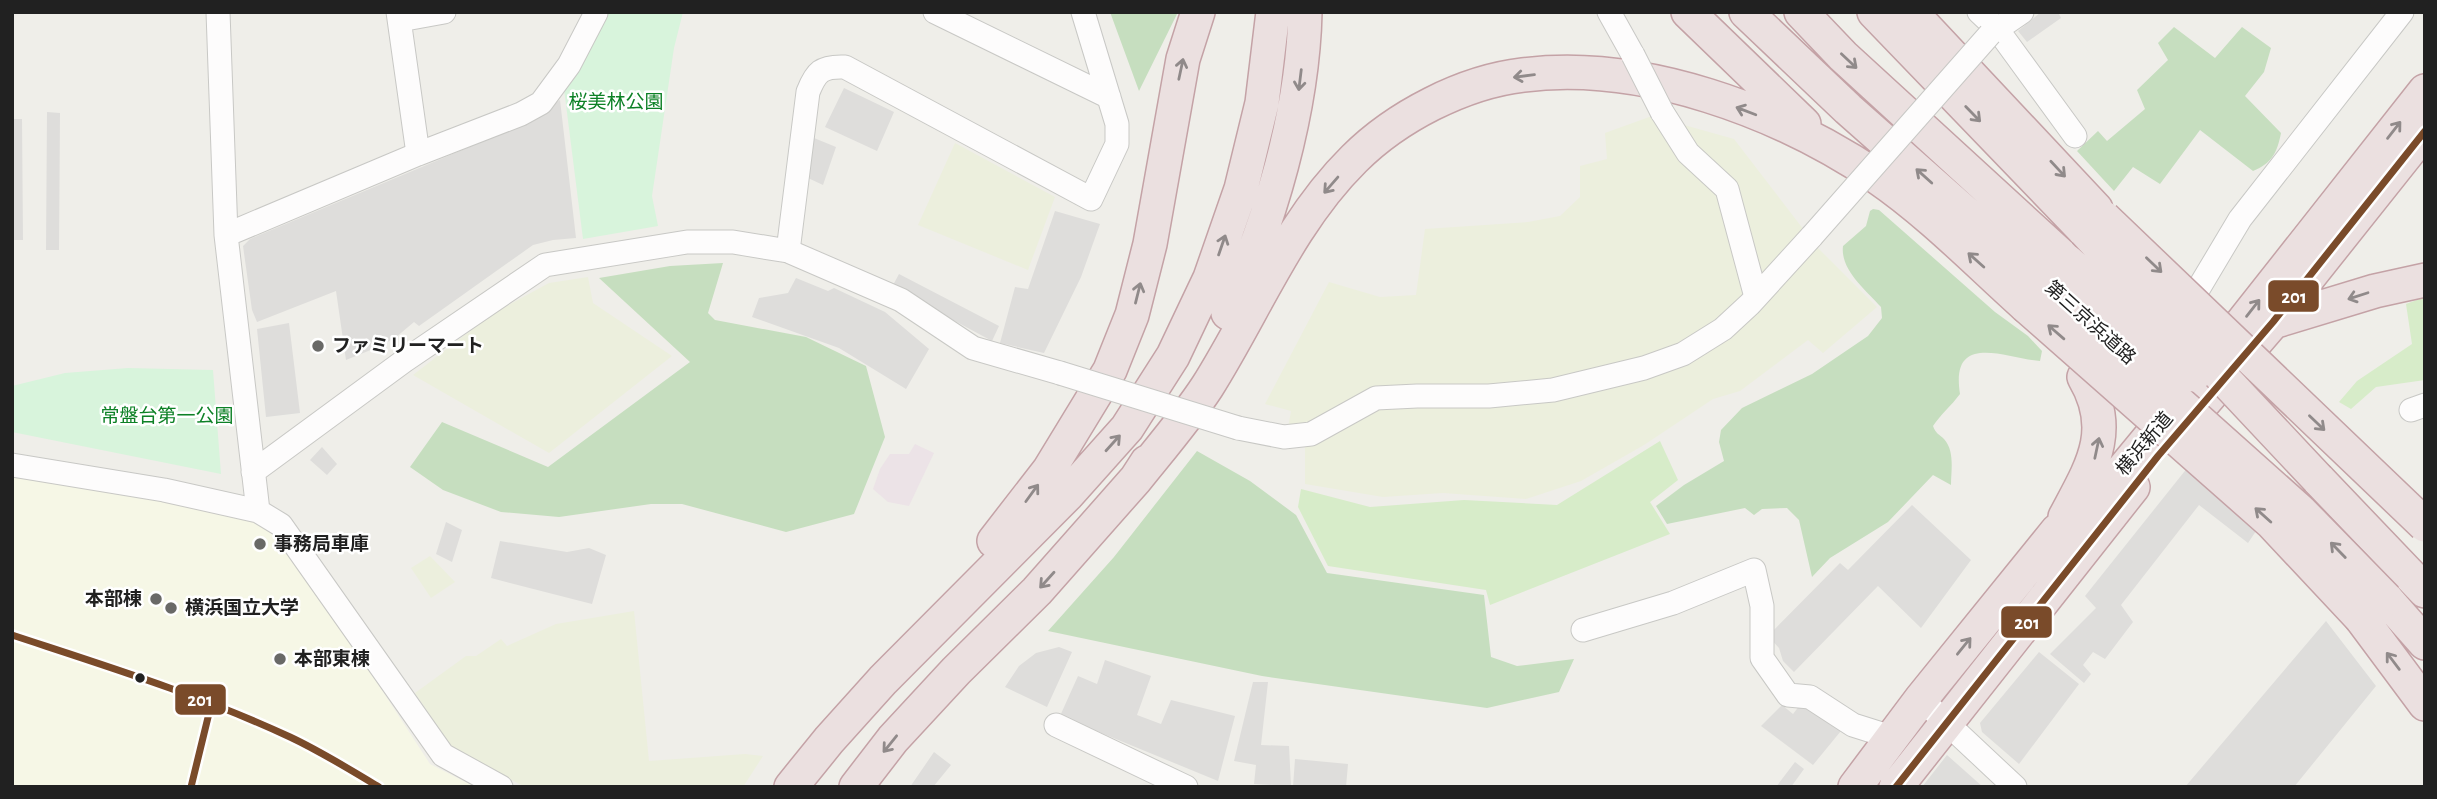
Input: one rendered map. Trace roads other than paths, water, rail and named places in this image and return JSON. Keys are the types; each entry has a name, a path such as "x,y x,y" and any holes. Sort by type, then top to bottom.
{"highway":[{"path":"883,680 1036,488 1110,370 1132,314 1150,244 1183,59 1198,12"},
{"path":"790,787 883,680 1068,494 1127,428 1173,356 1210,278 1241,189 1262,103 1273,12"},
{"path":"1136,479 1192,390 1255,250 1278,176 1298,96 1306,12"},
{"path":"1688,12 1804,124"},
{"name":"第三京浜道路","path":"1746,12 1848,109 2300,511 2374,608 2425,643"},
{"name":"第三京浜道路","path":"1801,12 2048,285 2183,366 2318,479 2419,584"},
{"path":"1874,12 2095,224 2425,526"},
{"path":"1911,12 2318,479"},
{"path":"856,787 893,738 1037,591 1136,479 1206,388 1278,262 1318,201 1353,159 1388,129 1469,88 1520,75 1572,72 1625,76 1674,87 1737,107 1784,125 1847,158 2048,285"},
{"name":"横浜新道","path":"1855,787 1891,737 2057,531 2102,495 2144,446 2425,91"},
{"name":"横浜新道","path":"1896,787 2158,456 2273,322 2425,131"},
{"path":"2273,322 2375,291 2425,280"},
{"path":"2057,531 2093,464 2099,445 2098,408 2084,377"},
{"path":"2374,608 2425,704"}],"street":[{"path":"218,12 226,235 258,511"},
{"path":"418,154 399,16 444,12"},
{"path":"935,12 1109,97"},
{"path":"788,251 808,93 815,75 829,66 845,67 1091,198 1117,144 1117,124 1083,12"},
{"path":"1609,12 1662,112 1688,153 1727,189 1756,297"},
{"path":"1979,12 2075,136"},
{"path":"253,472 404,361 545,265 687,242 733,242 788,251 901,300 973,348 1238,428 1284,437 1311,434 1376,398 1489,396 1553,390 1631,371 1683,354 1723,329 1812,236 1993,32 2022,12"},
{"path":"2144,446 2196,291 2240,219 2402,12"},
{"path":"226,235 521,114 541,103 569,65 596,13"},
{"path":"12,466 164,491 258,511 281,526 443,755 501,787"},
{"path":"1583,630 1673,603 1754,570 1762,606 1762,658 1788,695 1810,697 1853,725 1891,737"},
{"path":"1921,699 2015,787"},
{"path":"1056,725 1186,787"}],"place":[{"name":"ファミリーマート","path":"318,346"},
{"name":"事務局車庫","path":"260,544"},
{"name":"本部棟","path":"156,599"},
{"name":"横浜国立大学","path":"171,608"},
{"name":"本部東棟","path":"280,659"}],"park label":[{"name":"桜美林公園","path":"616,102"},
{"name":"常盤台第一公園","path":"167,416"}]}
